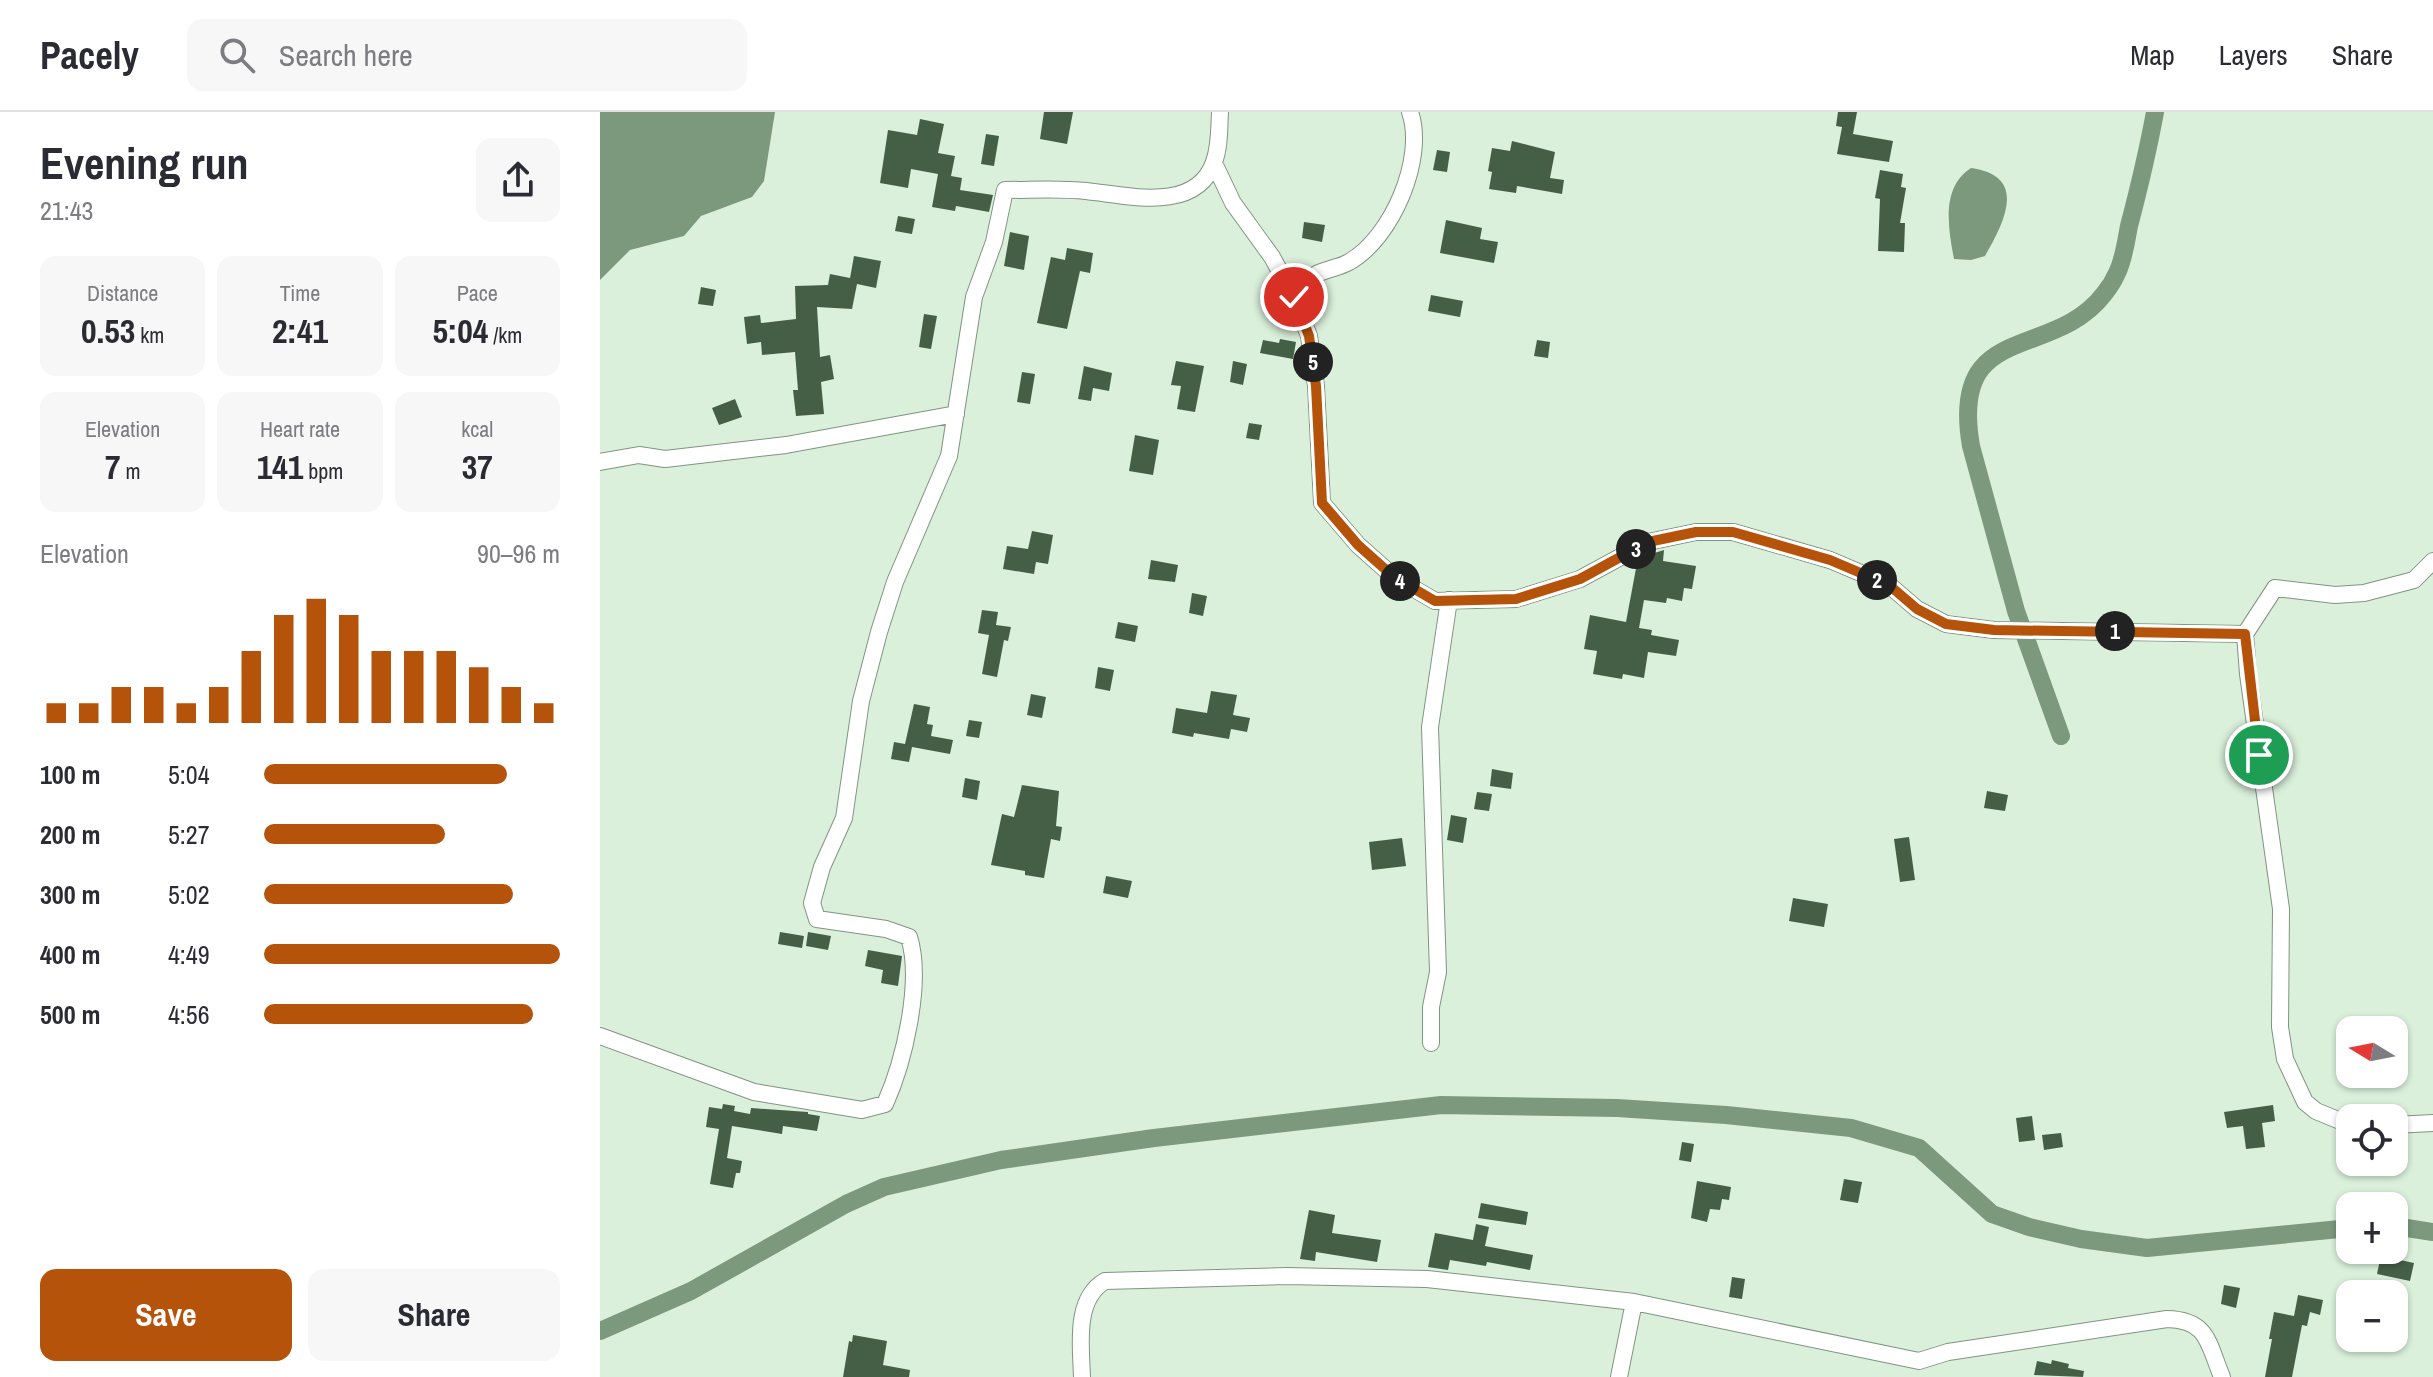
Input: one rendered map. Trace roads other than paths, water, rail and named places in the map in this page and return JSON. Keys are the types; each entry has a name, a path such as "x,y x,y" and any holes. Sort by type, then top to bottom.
{"street":[{"path":"600,1036 754,1092 862,1110 885,1104 896,1080 904,1049 913,983 914,951 909,937 886,929 817,919 812,903 822,867 844,818 861,701 879,632 895,582 949,456 974,297 994,242 1005,190 1080,190 1158,198 1181,194 1200,184 1214,163 1220,112"},
{"path":"1294,297 1315,275 1349,262 1375,242 1400,200 1415,151 1415,127 1410,112"},
{"path":"1214,163 1233,203 1272,257 1294,297 1309,336 1316,386 1322,503 1358,545 1394,577 1435,601 1516,599 1580,579 1648,542 1696,532 1733,532 1830,560 1889,585 1932,619 1946,624 1994,630 2245,634"},
{"path":"600,462 639,455 665,459 786,445 956,414"},
{"path":"2336,1119 2316,1111 2305,1102 2285,1059 2280,1027 2281,909 2245,634 2275,588 2335,595 2364,593 2414,580 2433,561"},
{"path":"1431,1043 1431,1007 1438,958 1438,903 1430,785 1430,727 1449,600"},
{"path":"2408,1124 2433,1123"},
{"path":"1082,1377 1081,1334 1085,1304 1094,1287 1105,1281 1286,1276 1427,1279 1634,1302 1919,1361 1948,1352 2167,1319 2186,1320 2201,1329 2222,1377"},
{"path":"1619,1377 1634,1302"}],"waterway":[{"path":"2061,736 2016,611 1971,446 1968,406 1975,378 1990,360 2082,315 2111,284 2123,256 2155,112"},
{"path":"600,1331 691,1291 846,1204 884,1187 1001,1160 1154,1138 1441,1105 1617,1108 1851,1128 1919,1148 1992,1214 2029,1227 2081,1239 2147,1248 2336,1229"},
{"path":"2408,1228 2433,1232"}]}
